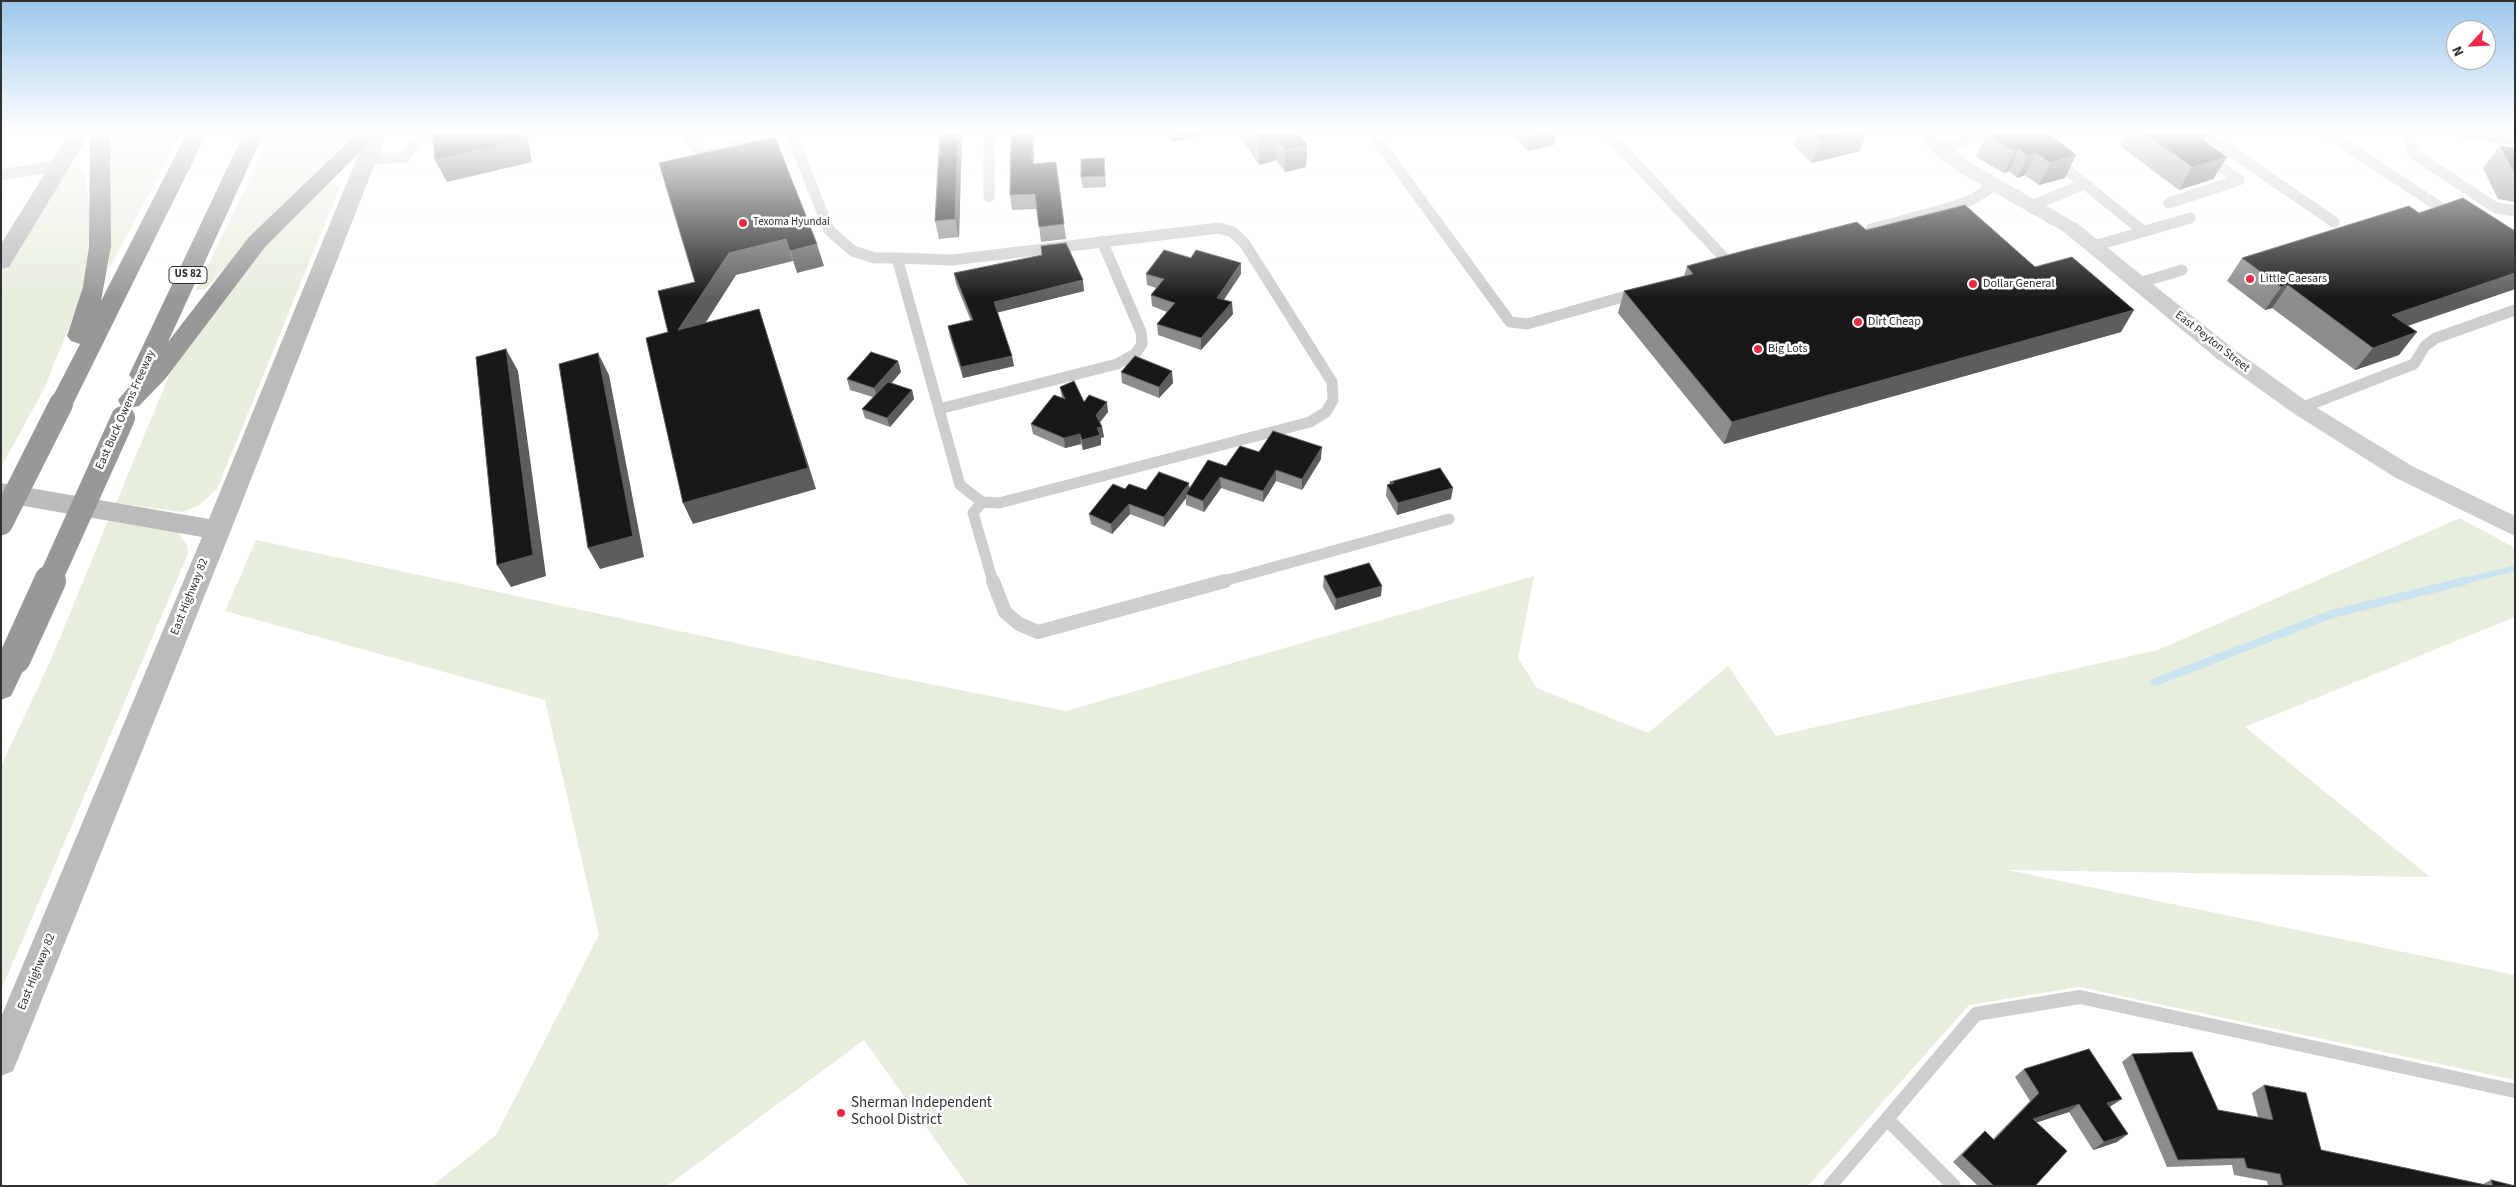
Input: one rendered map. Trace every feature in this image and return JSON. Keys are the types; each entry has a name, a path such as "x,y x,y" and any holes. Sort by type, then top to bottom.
{"highway":[{"path":"73,377 77,341 94,288 100,246 100,188"},
{"path":"1,523 169,188"},
{"name":"East Buck Owens Freeway","path":"1,688 126,409 228,188"},
{"path":"126,409 158,372 257,242 312,188"}],"main road":[{"path":"1,262 8,240 44,188"},
{"name":"East Highway 82","path":"1,1059 218,530 355,188"},
{"path":"1,492 218,530"}],"street":[{"name":"East Peyton Street","path":"2004,188 2071,228 2224,352 2301,408 2404,472 2515,527"}],"lane":[{"path":"813,188 829,230 853,251 875,258 898,258 952,260 1219,228 1233,232 1245,244 1332,382 1333,400 1326,412 1310,422 999,503 982,502 960,485 898,258"},
{"path":"989,188 989,197"},
{"path":"1412,188 1510,322 1527,324 1652,289"},
{"path":"1658,188 1727,261 1743,263 1719,270"},
{"path":"1860,232 1954,207 1973,199 1989,188"},
{"path":"2032,205 2074,188"},
{"path":"2090,188 2143,232"},
{"path":"2169,202 2212,188"},
{"path":"2285,188 2334,222"},
{"path":"2410,188 2459,220"},
{"path":"2466,188 2496,208 2515,211"},
{"path":"2094,246 2190,218"},
{"path":"939,409 1117,364 1136,354 1142,344 1141,332 1102,241"},
{"path":"2139,283 2182,270"},
{"path":"2301,408 2414,364 2425,346 2436,338 2515,310"},
{"path":"982,502 974,513 997,595 1005,612 1019,624 1038,632 1449,519"},
{"path":"1830,1186 1976,1014 2080,997 2515,1091"},
{"path":"1887,1119 1954,1186"}],"green space":[{"path":"50,188 87,188 90,222 87,266 82,295 44,389 1,467 1,269"},
{"path":"106,188 152,188 109,269"},
{"path":"245,188 303,188 258,230 206,289 196,290"},
{"path":"322,188 339,188 217,489 199,505 183,512 116,503 173,366 257,250"},
{"path":"2460,518 2515,548 2515,617 2245,727 2430,877 2008,870 2515,975 2515,1080 2079,987 1969,1005 1808,1186 968,1186 864,1040 667,1186 432,1186 496,1135 599,935 545,700 225,611 256,540 889,676 1066,711 1534,576 1518,658 1537,688 1648,733 1728,666 1776,736 2158,650"},
{"path":"108,521 178,532 187,546 188,554 1,990 1,766 49,664"}],"building":[{"path":"667,188 795,188 817,244 790,251 786,239 729,253 678,330 759,309 808,468 683,503 646,338 668,332 658,291 695,282"},
{"path":"937,188 956,188 955,219 935,221"},
{"path":"1010,188 1059,188 1064,224 1039,227 1035,194 1010,195"},
{"path":"2463,198 2515,231 2515,273 2392,315 2417,332 2373,348 2288,285 2281,287 2242,258 2409,206 2419,213"},
{"path":"1965,205 2035,267 2072,257 2134,310 1732,422 1624,291 1693,274 1687,266 1857,222 1866,230"},
{"path":"1066,243 1083,280 994,302 1012,356 961,367 948,326 973,320 954,273 1042,255 1041,246"},
{"path":"1164,250 1191,258 1196,250 1241,263 1217,298 1232,302 1201,338 1157,324 1175,303 1151,295 1164,279 1146,274"},
{"path":"506,349 533,555 497,565 476,357"},
{"path":"871,352 898,361 874,388 847,379"},
{"path":"598,353 633,536 588,548 559,364"},
{"path":"1135,356 1172,371 1159,387 1121,372"},
{"path":"1074,381 1084,402 1089,395 1107,402 1096,415 1102,427 1097,428 1100,435 1082,440 1080,434 1064,438 1031,424 1054,395 1065,399 1060,387"},
{"path":"888,382 912,390 887,418 862,409"},
{"path":"1273,431 1322,447 1302,479 1276,470 1263,491 1220,477 1203,501 1186,494 1208,460 1226,466 1240,446 1259,452"},
{"path":"1440,468 1453,488 1398,503 1387,485 1394,483 1390,482"},
{"path":"1159,472 1189,483 1164,517 1129,504 1111,524 1089,514 1113,484 1125,489 1129,484 1146,490"},
{"path":"1369,563 1382,586 1336,599 1324,576"},
{"path":"2089,1049 2122,1099 2107,1103 2128,1134 2104,1142 2079,1104 2033,1119 2067,1151 2035,1186 1994,1186 1962,1155 1985,1131 1994,1140 2039,1093 2024,1069"},
{"path":"2192,1052 2218,1110 2273,1120 2264,1085 2306,1093 2321,1150 2490,1186 2283,1186 2280,1174 2247,1168 2244,1158 2178,1160 2132,1054"},
{"path":"2491,1180 2515,1186 2493,1186"}],"waterway":[{"path":"2460,582 2515,568"},
{"path":"2155,682 2332,614 2465,581"}],"place":[{"name":"Texoma Hyundai","path":"743,223"},
{"name":"Little Caesars","path":"2250,279"},
{"name":"Dollar General","path":"1973,284"},
{"name":"Dirt Cheap","path":"1858,322"},
{"name":"Big Lots","path":"1758,349"},
{"name":"Sherman Independent School District","path":"841,1113"}]}
